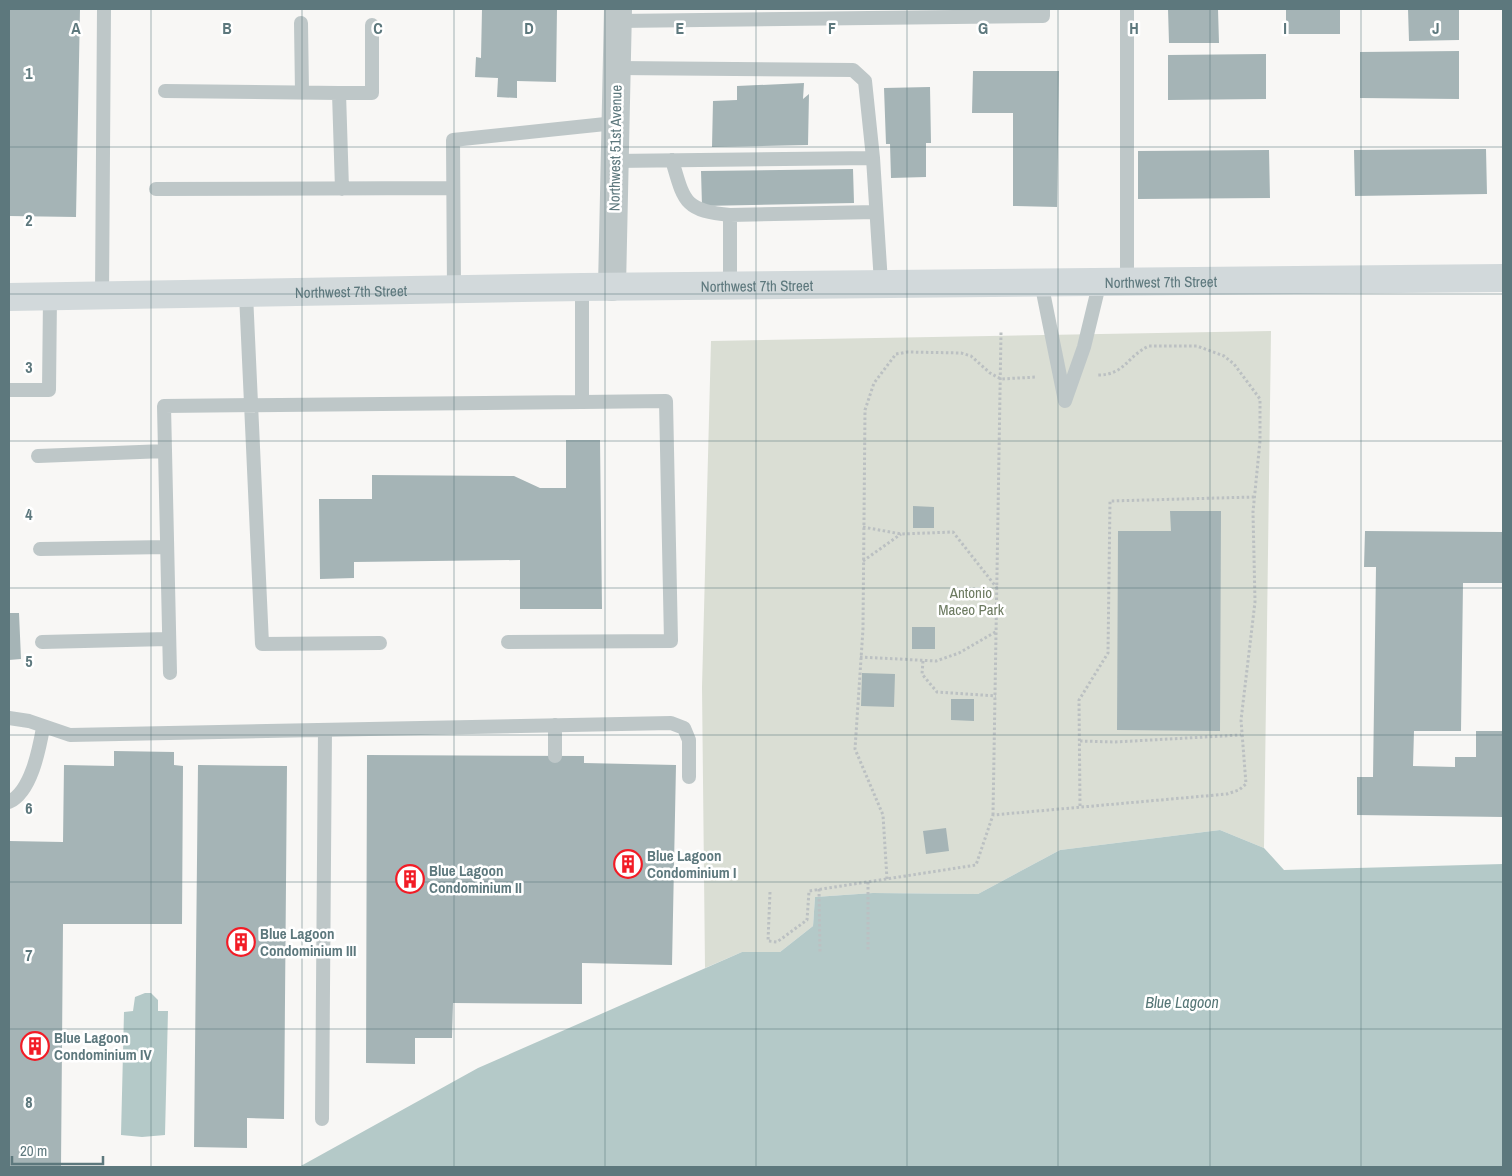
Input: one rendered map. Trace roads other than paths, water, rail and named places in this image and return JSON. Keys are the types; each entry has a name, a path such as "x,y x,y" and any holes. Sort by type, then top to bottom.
{"main road":[{"name":"Northwest 7th Street","path":"9,297 881,283 1503,278"}],"street":[{"name":"Northwest 51st Avenue","path":"612,287 618,15"}],"lane":[{"path":"102,296 104,9"},
{"path":"618,15 1043,16 1043,9"},
{"path":"1127,9 1127,281"},
{"path":"301,23 302,93"},
{"path":"165,91 372,92 372,25"},
{"path":"617,68 853,70 865,81 873,158 881,283"},
{"path":"339,93 342,189"},
{"path":"454,290 453,140 615,123"},
{"path":"614,161 873,158"},
{"path":"672,160 682,196 698,210 730,215 876,212"},
{"path":"156,189 453,188"},
{"path":"730,215 730,286"},
{"path":"1041,282 1065,401 1075,375 1100,281"},
{"path":"582,287 582,402"},
{"path":"246,294 262,644 380,643"},
{"path":"9,390 49,390 50,297"},
{"path":"170,672 164,406 666,401 671,641 508,642"},
{"path":"38,456 165,451"},
{"path":"40,549 168,547"},
{"path":"42,642 168,639"},
{"path":"9,718 29,722 70,736 672,723 684,728 689,740 689,777"},
{"path":"555,725 555,756"},
{"path":"9,802 23,788 36,760 43,728"},
{"path":"322,1119 325,730"}],"water":[{"name":"Blue Lagoon","path":"1220,830 1264,848 1284,870 1503,864 1503,1167 299,1167 478,1068 742,952 780,952 813,926 815,897 873,893 978,894 1060,850"},
{"path":"151,993 158,1000 158,1011 168,1011 165,1135 142,1137 121,1135 124,1012 133,1011 135,997"}],"place":[{"name":"Blue Lagoon Condominium I","path":"628,864"},
{"name":"Blue Lagoon Condominium II","path":"410,879"},
{"name":"Blue Lagoon Condominium III","path":"241,942"},
{"name":"Blue Lagoon Condominium IV","path":"35,1046"}],"park label":[{"name":"Antonio Maceo Park","path":"971,600"}]}
